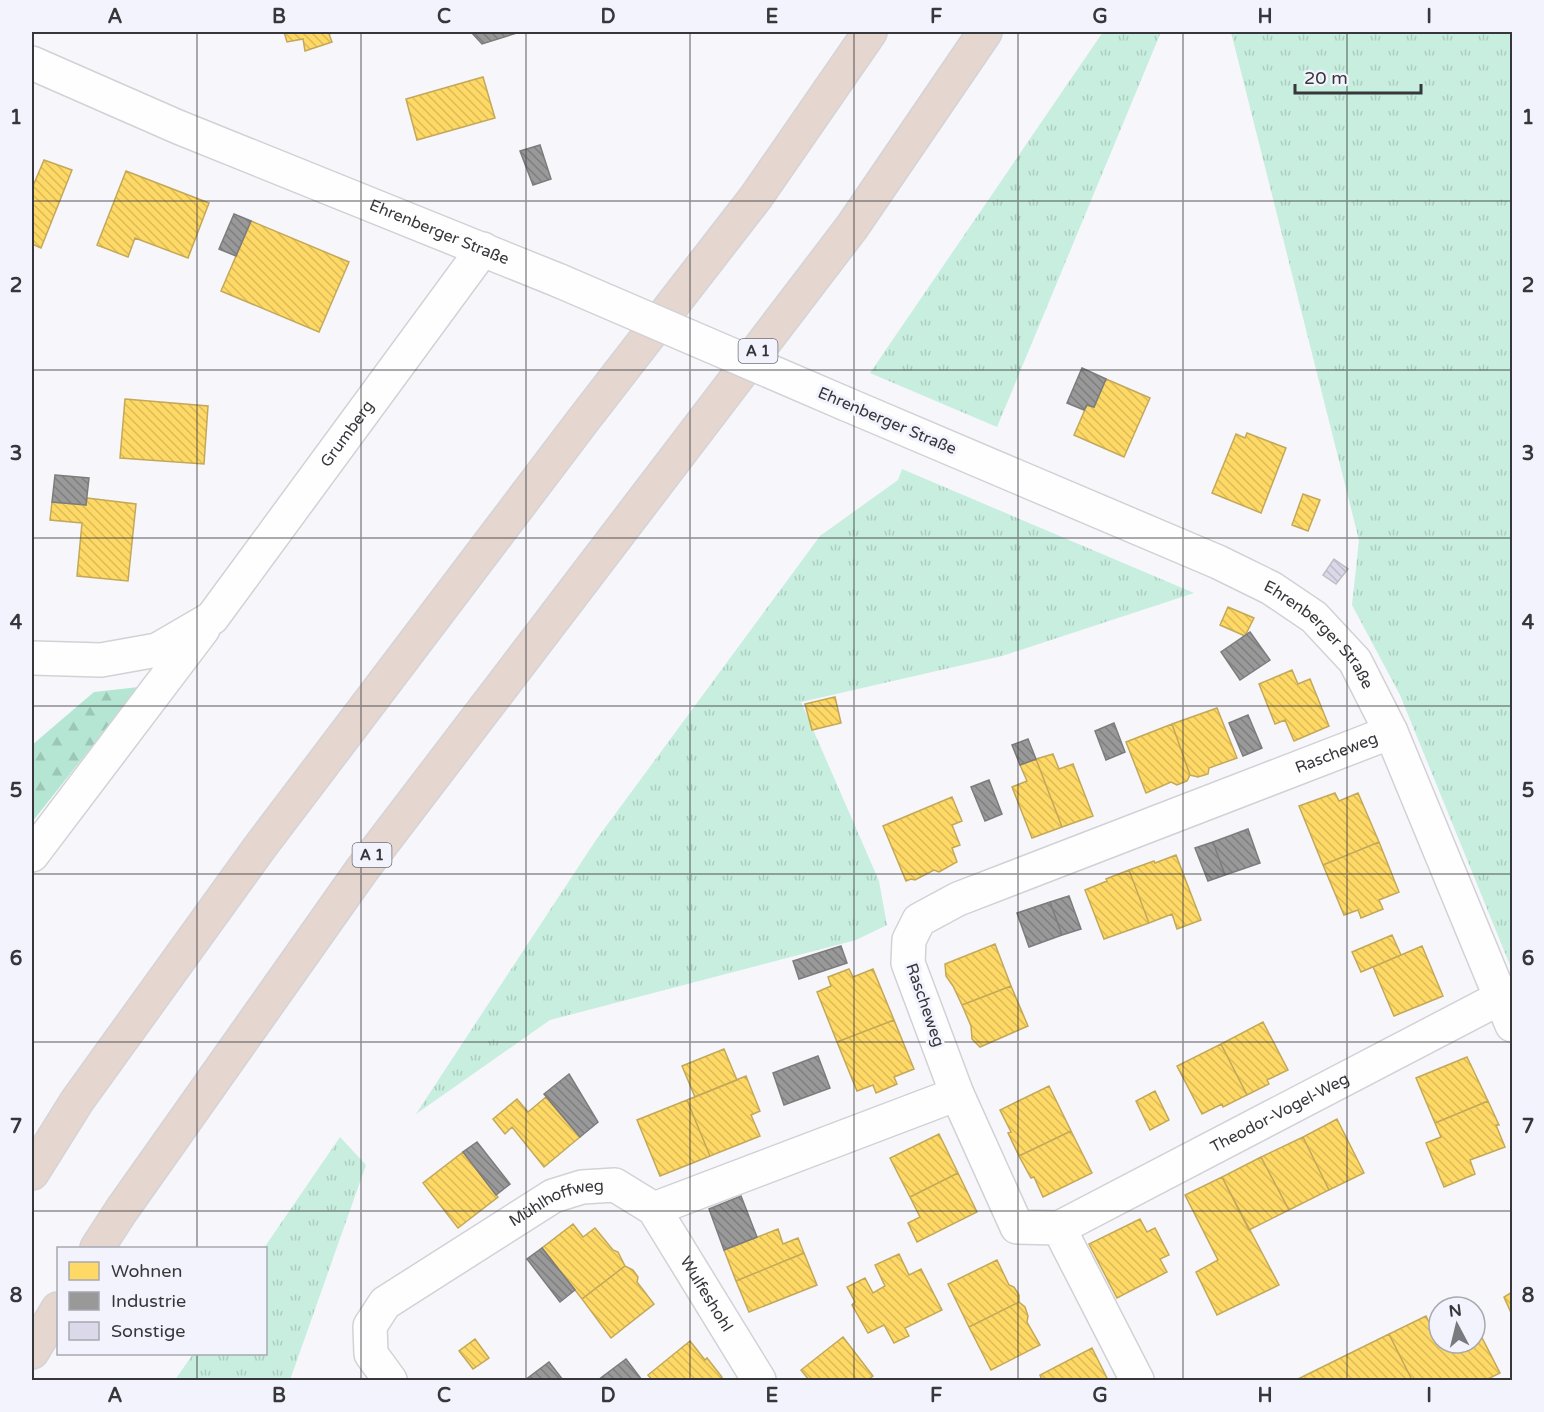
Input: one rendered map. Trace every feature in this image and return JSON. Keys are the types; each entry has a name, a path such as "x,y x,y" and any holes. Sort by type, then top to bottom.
{"highway":[{"path":"32,1173 77,1101 260,847 584,419 756,197 870,32"},
{"name":"A 1","path":"99,1247 361,871 852,227 985,32"},
{"path":"32,1352 57,1312"}],"street":[{"name":"Ehrenberger Straße","path":"32,63 178,127 560,281 1218,561 1271,588 1314,617 1354,661 1391,732 1506,1011"},
{"name":"Grumberg","path":"32,855 212,618 483,249"},
{"name":"Grumberg","path":"32,658 101,660 157,650 212,618"},
{"name":"Rascheweg","path":"1059,1228 1017,1227 957,1094 908,963 909,940 919,920 958,899 1391,732"},
{"name":"Theodor-Vogel-Weg","path":"1059,1228 1506,1011"},
{"path":"654,1209 957,1094"},
{"name":"Mühlhoffweg","path":"390,1380 371,1354 370,1326 385,1303 553,1196 582,1187 615,1185 654,1209"},
{"name":"Wulfeshohl","path":"654,1209 759,1380"},
{"path":"1059,1228 1137,1380"}],"green space":[{"path":"1103,32 1161,32 997,427 870,373"},
{"path":"1231,32 1512,32 1512,970 1400,695 1352,605 1359,540"},
{"path":"902,469 1194,593 1002,656 801,702 879,881 887,925 856,940 550,1020 416,1114 596,840 820,536 898,480"},
{"path":"139,687 32,822 32,745 94,692"},
{"path":"340,1137 366,1165 290,1380 175,1380 192,1355 267,1355 267,1247 265,1247"}],"building: Wohnen":[{"path":"284,32 336,32 329,34 332,42 305,51 303,39 287,42"},
{"path":"483,77 495,118 417,140 406,99"},
{"path":"44,160 72,170 41,248 32,244 32,186"},
{"path":"126,171 209,203 188,258 135,238 128,257 97,245"},
{"path":"251,221 349,262 319,332 221,291"},
{"path":"1106,379 1150,398 1124,457 1074,435 1087,405 1094,407"},
{"path":"125,399 208,406 204,464 120,458"},
{"path":"1247,433 1286,448 1261,513 1212,493 1236,434 1245,438"},
{"path":"1303,494 1320,500 1308,531 1292,525"},
{"path":"87,498 136,504 128,581 77,576 82,523 50,520 52,502 86,505"},
{"path":"1228,607 1254,618 1245,636 1220,625"},
{"path":"1292,670 1298,684 1310,679 1329,726 1294,741 1285,720 1275,724 1259,684"},
{"path":"835,697 841,723 812,730 805,704"},
{"path":"1217,708 1237,758 1209,768 1208,774 1198,777 1190,775 1172,724"},
{"path":"1172,724 1190,775 1187,781 1177,785 1171,782 1146,793 1126,742"},
{"path":"1053,754 1059,769 1073,764 1093,816 1062,827 1036,759"},
{"path":"1036,759 1062,827 1032,838 1012,787 1027,781 1020,765"},
{"path":"1335,793 1339,801 1358,793 1379,842 1323,865 1299,806"},
{"path":"952,797 962,821 952,825 960,845 952,848 957,862 939,872 934,870 915,880 906,881 883,826"},
{"path":"1379,842 1399,892 1379,900 1383,909 1361,918 1358,910 1344,915 1323,865"},
{"path":"1176,855 1201,920 1177,929 1172,914 1149,923 1129,870"},
{"path":"1129,870 1149,923 1104,939 1085,890"},
{"path":"1392,935 1401,955 1361,972 1352,952"},
{"path":"995,944 1011,986 962,1005 946,976 945,964"},
{"path":"1422,946 1443,996 1394,1016 1373,967"},
{"path":"849,969 853,977 873,969 894,1020 837,1042 817,992 831,986 828,977"},
{"path":"1011,986 1028,1026 980,1047 972,1039 971,1026 962,1005"},
{"path":"894,1020 914,1069 894,1077 897,1084 876,1093 873,1085 857,1091 837,1042"},
{"path":"1263,1022 1288,1070 1267,1080 1269,1084 1247,1095 1221,1044"},
{"path":"1221,1044 1247,1095 1202,1114 1177,1066"},
{"path":"724,1049 737,1080 695,1097 682,1066"},
{"path":"1467,1057 1488,1101 1435,1123 1416,1078"},
{"path":"746,1076 760,1111 751,1115 760,1136 710,1156 687,1100"},
{"path":"1049,1086 1071,1131 1019,1156 1000,1110"},
{"path":"1155,1091 1169,1120 1150,1130 1136,1101"},
{"path":"546,1097 580,1137 544,1167 512,1127 505,1134 493,1119 517,1099 528,1112"},
{"path":"687,1100 710,1156 660,1176 637,1120"},
{"path":"1488,1101 1499,1125 1496,1125 1505,1147 1470,1160 1475,1174 1444,1187 1426,1143 1441,1137 1435,1123"},
{"path":"1337,1119 1364,1173 1329,1190 1303,1137"},
{"path":"1071,1131 1092,1173 1043,1197 1034,1177 1031,1178 1019,1156"},
{"path":"939,1134 958,1173 910,1197 890,1158"},
{"path":"1303,1137 1329,1190 1289,1210 1261,1157"},
{"path":"463,1152 498,1197 458,1228 423,1183"},
{"path":"1261,1157 1289,1210 1249,1230 1222,1177"},
{"path":"958,1173 977,1212 917,1242 908,1223 920,1217 910,1197"},
{"path":"1222,1177 1279,1285 1217,1315 1196,1272 1218,1260 1185,1195"},
{"path":"1140,1219 1147,1232 1155,1228 1169,1255 1160,1259 1167,1272 1117,1298 1089,1244"},
{"path":"573,1224 583,1237 595,1228 613,1250 618,1252 625,1266 582,1299 542,1248"},
{"path":"778,1229 783,1244 798,1238 804,1253 736,1281 724,1250"},
{"path":"804,1253 817,1285 749,1312 736,1281"},
{"path":"899,1254 909,1275 921,1269 942,1310 905,1328 909,1336 894,1343 884,1325 868,1333 852,1305 855,1302 847,1287 865,1278 873,1293 885,1286 875,1265"},
{"path":"997,1260 1009,1285 1014,1287 1019,1295 1019,1302 969,1327 948,1284"},
{"path":"625,1266 633,1270 638,1277 637,1282 654,1304 611,1338 582,1299"},
{"path":"1512,1292 1512,1315 1504,1297"},
{"path":"1019,1302 1025,1307 1027,1322 1040,1345 991,1370 969,1327"},
{"path":"1426,1316 1427,1355 1487,1355 1487,1348 1500,1373 1486,1380 1412,1380 1389,1334"},
{"path":"1389,1334 1412,1380 1296,1380"},
{"path":"843,1337 873,1376 867,1380 809,1380 801,1370"},
{"path":"475,1339 489,1358 473,1369 459,1351"},
{"path":"690,1341 722,1377 718,1380 652,1380 648,1375"},
{"path":"1092,1348 1108,1380 1042,1380 1040,1375"}],"building: Industrie":[{"path":"471,32 516,32 517,33 482,44"},
{"path":"540,145 551,179 533,185 520,151"},
{"path":"234,214 251,221 236,256 219,249"},
{"path":"1082,368 1106,379 1094,407 1087,405 1084,410 1067,403"},
{"path":"55,475 89,478 86,505 52,502"},
{"path":"1250,632 1270,660 1240,680 1221,652"},
{"path":"1248,715 1262,748 1243,756 1229,723"},
{"path":"1114,723 1125,752 1106,760 1095,731"},
{"path":"1028,739 1036,759 1020,765 1012,745"},
{"path":"989,780 1002,814 985,821 971,787"},
{"path":"1248,829 1260,863 1225,875 1213,842"},
{"path":"1213,842 1225,875 1208,881 1195,848"},
{"path":"1069,896 1081,929 1062,935 1050,902"},
{"path":"1050,902 1062,935 1029,947 1017,913"},
{"path":"841,946 847,963 799,979 793,961"},
{"path":"818,1056 830,1088 784,1105 773,1073"},
{"path":"569,1074 598,1122 580,1137 544,1094"},
{"path":"477,1142 510,1184 496,1195 463,1152"},
{"path":"741,1196 757,1237 724,1250 709,1209"},
{"path":"542,1248 575,1290 560,1302 527,1259"},
{"path":"626,1359 642,1380 598,1380"},
{"path":"549,1362 563,1380 525,1380"}],"building: Sonstige":[{"path":"1334,559 1348,569 1336,584 1323,575"}]}
